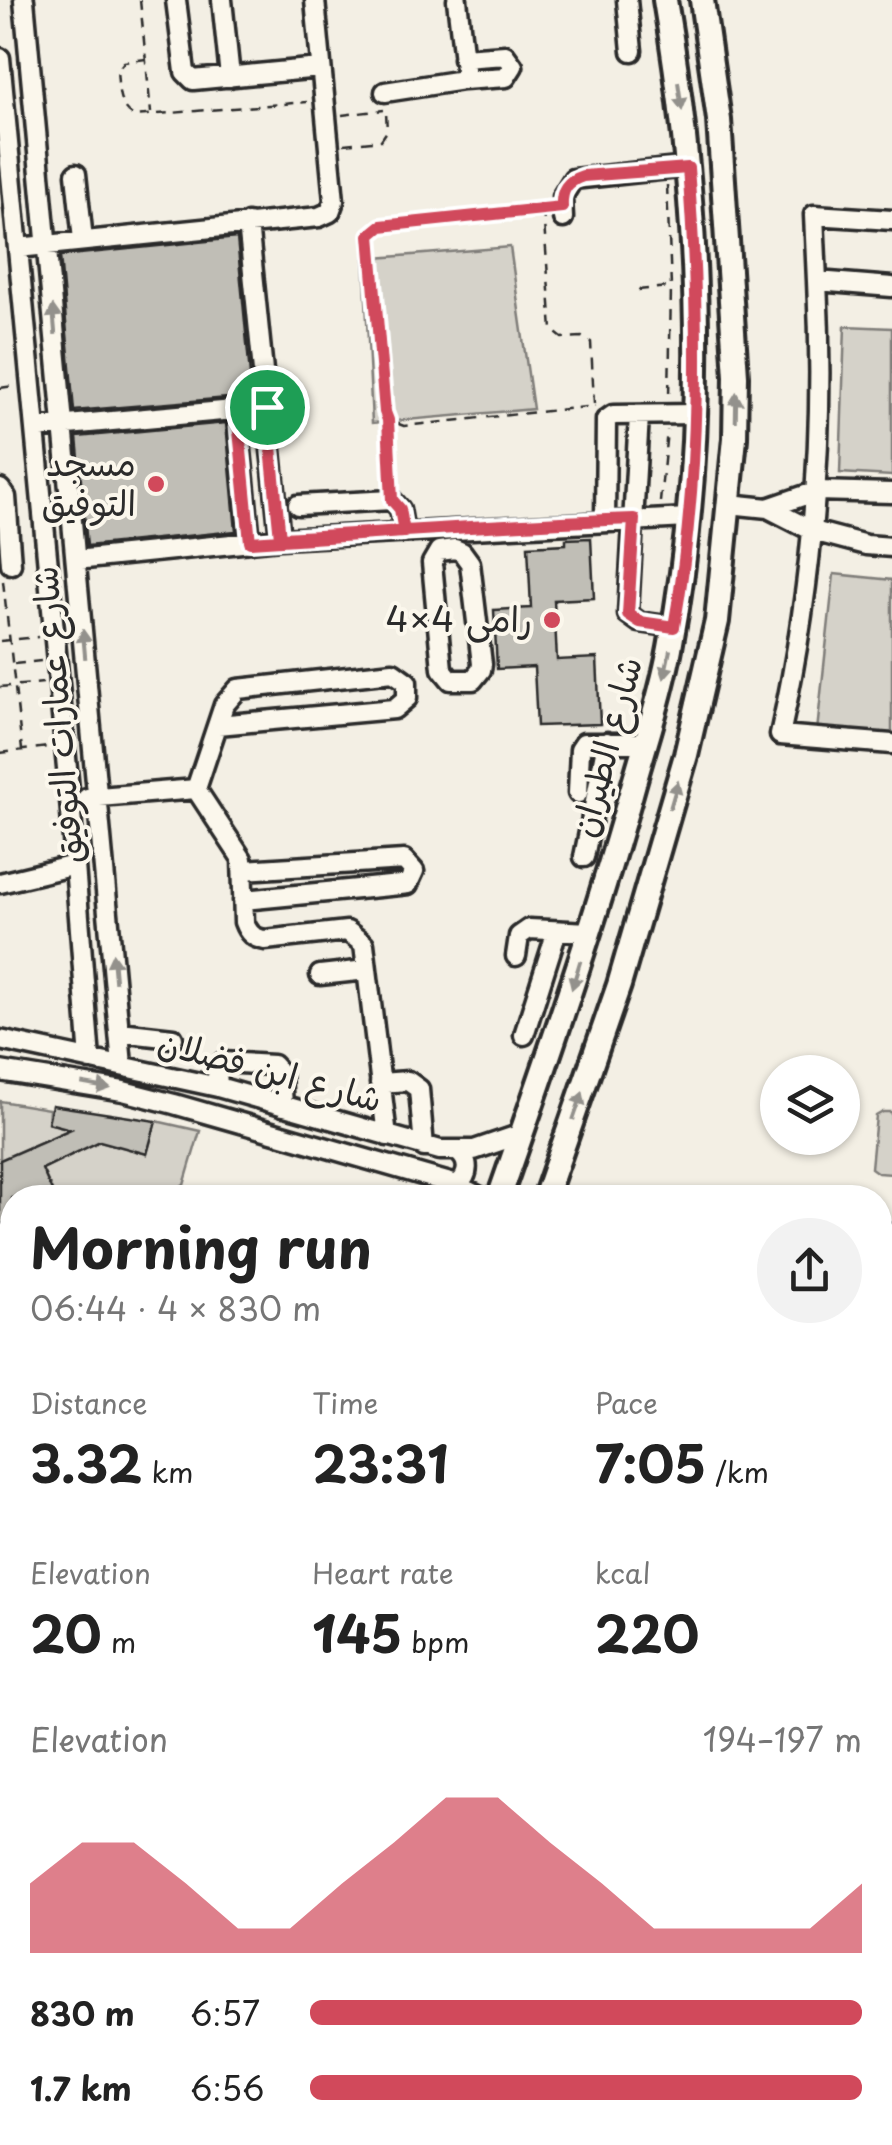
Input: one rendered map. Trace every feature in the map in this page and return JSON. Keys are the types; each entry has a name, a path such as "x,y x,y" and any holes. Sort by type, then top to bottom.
{"main road":[{"name":"شارع الطيران","path":"503,1185 549,1059 646,744 683,576 695,414 695,257 677,168 682,100 665,0"},
{"path":"550,1185 619,985 686,755 717,620 736,406 719,120 702,0"}],"street":[{"name":"شارع عمارات التوفيق","path":"24,0 122,1065"},
{"path":"176,0 185,72 199,80 320,68"},
{"path":"222,0 230,77"},
{"path":"18,248 319,217 330,212 334,201 315,0"},
{"path":"456,0 463,80"},
{"path":"627,0 632,51"},
{"path":"385,92 506,77 513,66 506,55 464,58"},
{"name":"شارع عمارات التوفيق","path":"0,58 3,122 70,800 90,1060"},
{"path":"3,122 35,119"},
{"path":"556,211 573,179 677,168"},
{"path":"76,174 82,240"},
{"path":"892,220 814,215 817,491 799,645 780,734 892,744"},
{"path":"248,223 280,538"},
{"path":"817,281 892,287"},
{"path":"35,428 267,407"},
{"path":"237,410 250,542"},
{"path":"605,520 604,424 613,415 695,414"},
{"path":"632,415 634,519 628,614 640,622 674,627"},
{"path":"0,488 6,497 4,565 47,559"},
{"path":"768,508 817,491 892,493"},
{"path":"298,505 392,500 400,509 404,532"},
{"path":"729,504 768,508 813,531 866,545 892,547"},
{"path":"76,560 280,538 688,518"},
{"path":"436,530 439,552 432,563 442,670 451,680 472,680 482,664 470,563 462,552 439,552"},
{"path":"196,788 218,725 230,694 247,686 394,672 401,675 409,690 408,698 394,709 218,725"},
{"path":"578,793 580,749 588,741 646,744"},
{"path":"584,857 607,742"},
{"path":"70,800 196,788"},
{"path":"196,788 237,848 243,870 244,922 248,932 255,938 347,931 364,944 386,1136"},
{"path":"243,870 404,860 414,871 413,878 400,885 244,900"},
{"path":"0,883 75,864"},
{"path":"516,956 519,936 524,931 589,932"},
{"path":"524,1035 557,931"},
{"path":"320,976 367,970"},
{"path":"120,1032 173,1038"},
{"name":"شارع ابن فضلان","path":"0,1040 218,1087 424,1147 457,1151 490,1146 521,1134"},
{"path":"218,1087 217,1070 223,1062 272,1065 281,1074 283,1106"},
{"name":"شارع ابن فضلان","path":"0,1071 123,1091 457,1185"},
{"path":"380,1083 408,1082 419,1089 424,1147"},
{"path":"457,1151 468,1167 465,1178 457,1185"}],"path":[{"path":"140,0 151,114"},
{"path":"146,59 124,62 116,71 124,109 134,116 386,110 387,131 381,140 328,146"},
{"path":"659,519 668,414 677,168"},
{"path":"392,500 370,235 381,226 556,211 552,330 562,338 582,337 590,342 594,406"},
{"path":"638,290 671,287"},
{"path":"388,420 404,426 624,404 632,415"},
{"path":"4,565 22,750"},
{"path":"0,640 54,635"},
{"path":"12,664 56,659"},
{"path":"0,687 59,681"},
{"path":"0,753 65,745"}],"shaded area":[{"path":"510,247 533,409 372,423 364,259"},
{"path":"845,326 892,328 892,476 840,473"},
{"path":"834,574 892,580 892,739 817,731"},
{"path":"0,1101 49,1109 48,1123 71,1129 0,1160"},
{"path":"892,1112 892,1174 871,1168 876,1116"},
{"path":"156,1121 200,1131 184,1185 49,1185 42,1169 100,1141 147,1154"}],"building":[{"path":"237,238 252,396 74,411 60,256"},
{"name":"مسجد التوفيق","path":"226,423 236,531 87,546 77,437"},
{"path":"591,538 594,598 554,600 557,660 597,658 600,724 537,726 534,667 497,669 494,610 531,608 528,546"},
{"path":"52,1105 156,1121 147,1154 100,1141 42,1169 49,1185 0,1185 0,1160 71,1129 48,1123"}],"place":[{"name":"مسجد التوفيق","path":"156,484"},
{"name":"رامى 4×4","path":"552,620"}],"route":[{"path":"267,407 237,410 250,542 404,532 400,509 392,500 370,235 381,226 562,207 565,188 573,179 583,176 688,168 695,257 695,414 683,576 674,627 640,622 628,614 634,519 404,532 280,538 267,407"}]}
